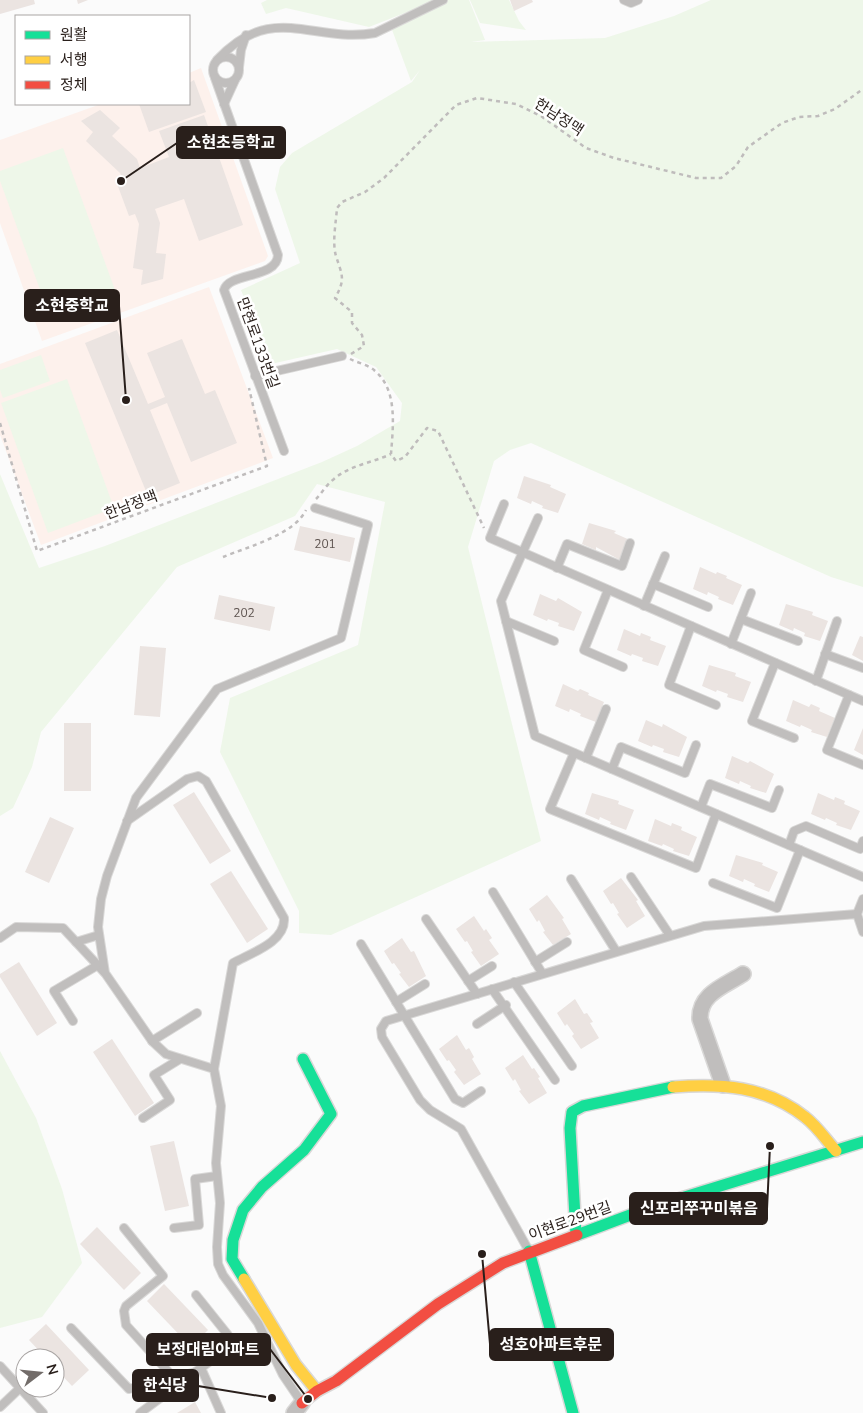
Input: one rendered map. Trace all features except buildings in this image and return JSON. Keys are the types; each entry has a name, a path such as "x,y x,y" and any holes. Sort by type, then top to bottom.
{"street":[{"path":"723,1085 700,1019 700,1008 705,998 743,974"},
{"path":"302,1059 331,1114 301,1153 253,1195 240,1215 231,1242 232,1260 296,1365 317,1391"},
{"path":"576,1234 570,1128 572,1112 583,1106 619,1097 695,1085 723,1085 761,1093 786,1104 805,1117 836,1151"},
{"name":"이현로29번길","path":"298,1408 317,1391 336,1381 438,1304 503,1263 529,1251 649,1208 863,1142"},
{"path":"529,1251 573,1413"}],"lane":[{"path":"218,60 227,48 264,26 280,23 353,34 375,33 443,0"},
{"path":"624,0 631,3 638,0"},
{"path":"224,104 239,68 241,50 246,35"},
{"path":"218,60 230,58 239,68"},
{"name":"만현로133번길","path":"218,60 213,68 215,78 278,255 277,262 269,268 228,284 224,290 254,376 284,451"},
{"path":"215,78 222,83 235,80"},
{"path":"254,376 342,356"},
{"path":"504,504 490,538 863,701"},
{"path":"105,973 99,935 101,899 136,798 152,775 217,689 341,638 368,525 315,508"},
{"path":"538,518 501,601 535,736 863,877"},
{"path":"557,568 566,544 622,566 630,543"},
{"path":"644,606 665,556"},
{"path":"654,584 708,607"},
{"path":"608,590 584,650 623,667"},
{"path":"731,644 751,593"},
{"path":"741,619 798,641"},
{"path":"506,621 554,641"},
{"path":"816,681 837,621"},
{"path":"691,626 669,685 716,705"},
{"path":"825,654 863,668"},
{"path":"774,663 752,721 794,738"},
{"path":"849,695 827,750 863,765"},
{"path":"586,758 606,709"},
{"path":"612,769 621,746 685,773 696,745"},
{"path":"574,753 550,809 696,868 716,814"},
{"path":"127,821 187,779 198,776 206,781 284,918 285,928 278,937 233,963 214,1069 221,1106 217,1176 220,1203 217,1247 218,1264 223,1275 258,1322 298,1408"},
{"path":"701,807 710,784 772,808 779,790"},
{"path":"789,845 794,831 806,826 860,849 863,841"},
{"path":"713,883 777,908 800,850"},
{"path":"631,877 669,934"},
{"path":"571,879 616,951"},
{"path":"494,892 542,973"},
{"path":"863,899 857,914 863,932"},
{"path":"529,1251 461,1130 430,1110 420,1100 382,1037 381,1029 386,1021 669,934 704,926 857,914"},
{"path":"426,919 477,994"},
{"path":"0,938 16,927 62,928 105,973 152,1041 166,1054 214,1069"},
{"path":"76,942 99,935"},
{"path":"535,962 567,942"},
{"path":"361,944 455,1099 463,1103 481,1091"},
{"path":"73,1022 54,991 98,966"},
{"path":"468,981 492,966"},
{"path":"514,982 572,1066"},
{"path":"396,1002 425,984"},
{"path":"492,989 506,1005 555,1080"},
{"path":"477,1024 506,1005"},
{"path":"152,1041 196,1013"},
{"path":"143,1118 170,1100 154,1075 180,1059"},
{"path":"174,1228 199,1225 195,1179 217,1176"},
{"path":"124,1228 163,1276 126,1306 124,1317 126,1325 174,1378"},
{"path":"196,1295 228,1335 209,1350 213,1359"},
{"path":"71,1328 129,1388 174,1378 198,1370"},
{"path":"140,1413 213,1359 268,1347"},
{"path":"0,1366 15,1382"},
{"path":"198,1370 221,1413"},
{"path":"0,1405 15,1392"},
{"path":"29,1398 43,1413"}],"path":[{"name":"한남정맥","path":"342,356 355,353 364,346 362,335 352,323 352,312 335,298 342,285 341,265 336,256 337,208 342,202 366,192 384,178 456,105 477,98 516,104 541,116 586,148 655,170 696,178 721,178 736,166 748,147 782,123 799,117 818,116 835,109 863,89"},
{"path":"342,356 374,370 384,380 391,394 391,454 396,460 405,457 427,428 438,431 490,538"},
{"name":"한남정맥","path":"0,423 37,551 267,466 247,381 254,376"}],"shaded area":[{"path":"267,0 438,0 369,27 286,8 266,14 261,3"},
{"path":"447,0 469,0 485,40 471,42 605,38 674,16 711,0 863,0 863,587 831,577 531,443 510,450 494,461 468,547 541,841 331,935 299,933 299,911 220,752 230,698 358,645 385,502 317,484 295,516 177,567 41,732 32,767 13,808 0,816 0,474 39,568 105,546 322,462 357,446 400,421 402,403 376,367 337,349 271,364 241,290 300,263 275,189 280,167 292,153 412,82 420,70 411,81 391,27"},
{"path":"470,0 509,0 519,21 526,30 480,23"},
{"path":"201,68 268,256 265,261 42,341 0,223 0,140 98,105 190,105 190,73"},
{"path":"63,148 118,298 52,322 0,181 0,171"},
{"path":"209,287 273,458 41,545 0,435 0,364"},
{"path":"41,355 50,381 3,398 0,390 0,370"},
{"path":"67,379 114,508 48,533 1,403"},
{"path":"0,1051 36,1118 62,1189 82,1263 42,1317 0,1328"}],"traffic: fast":[{"path":"244,1279 232,1259 233,1240 243,1210 262,1187 304,1150 331,1114 303,1059"},
{"path":"576,1235 570,1128 572,1112 583,1106 673,1087"},
{"path":"577,1235 649,1208 863,1142"},
{"path":"529,1251 573,1413"}],"traffic: slow":[{"path":"673,1087 726,1087 759,1093 775,1099 809,1121 836,1151"},
{"path":"244,1279 296,1365 317,1391"}],"traffic: jam":[{"path":"302,1403 317,1391 336,1381 438,1304 503,1263 577,1235"}],"place":[{"name":"소현초등학교","path":"121,181"},
{"name":"소현중학교","path":"126,400"},
{"name":"신포리쭈꾸미볶음","path":"770,1146"},
{"name":"성호아파트후문","path":"482,1254"},
{"name":"한식당","path":"272,1398"},
{"name":"보정대림아파트","path":"308,1399"}]}
